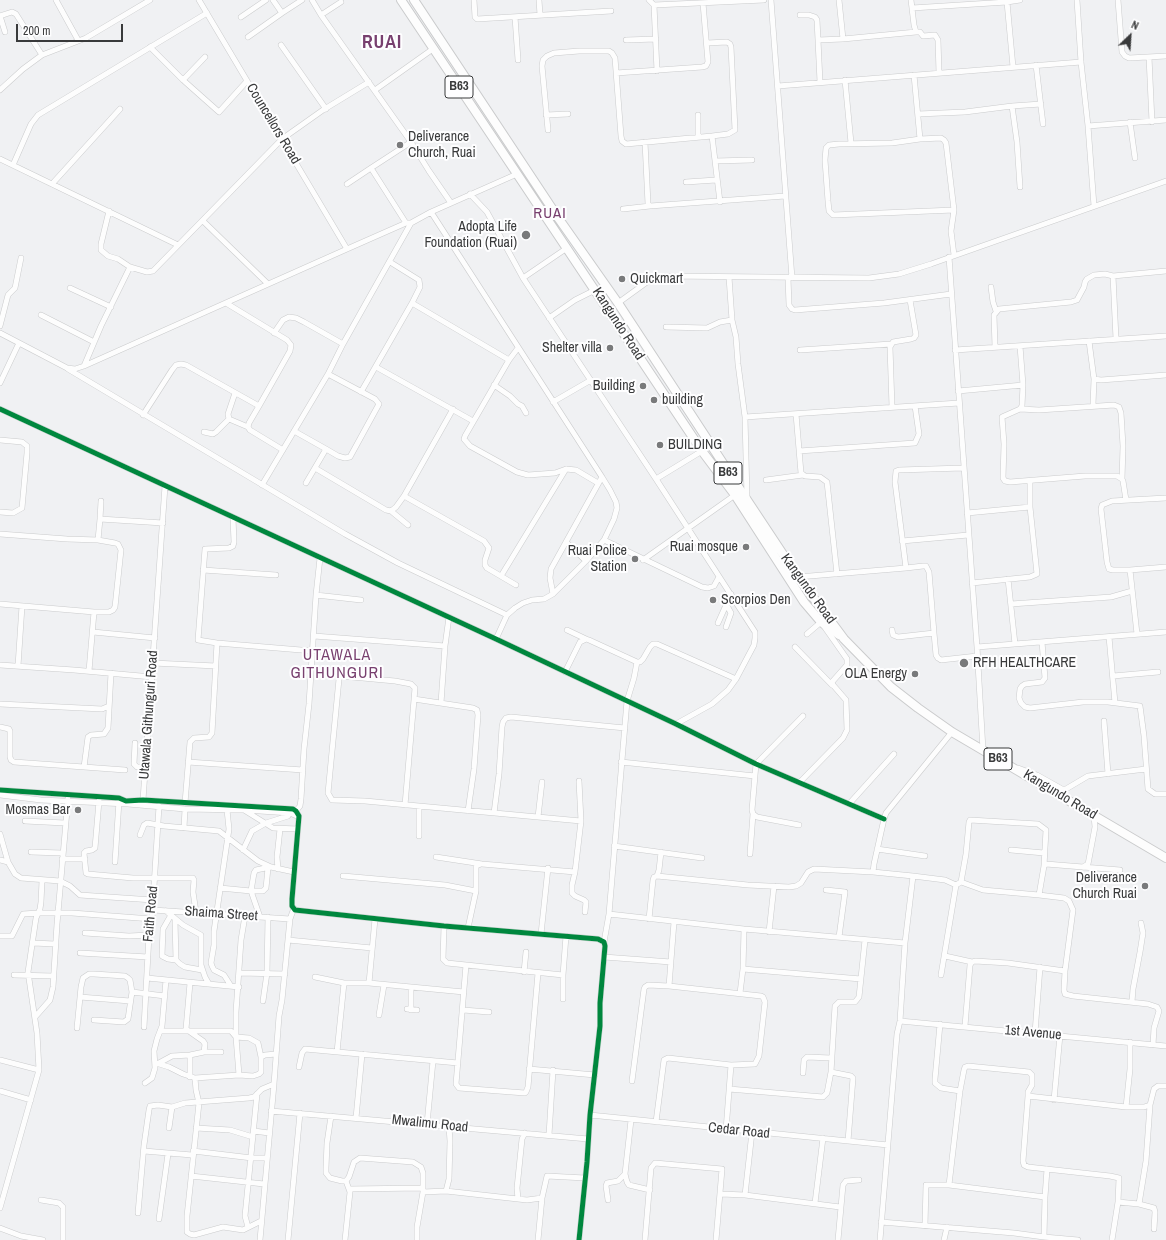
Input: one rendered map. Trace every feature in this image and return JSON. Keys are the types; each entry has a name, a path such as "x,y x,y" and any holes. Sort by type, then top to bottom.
{"highway":[{"name":"Kangundo Road","path":"401,0 568,248 702,451 735,495 804,602 821,622 844,639"},
{"name":"Kangundo Road","path":"416,1 559,219 618,303 798,577 844,639 891,687 952,732 1166,858"},
{"path":"595,290 606,286"},
{"path":"804,602 808,601 812,595"}],"street":[{"path":"56,0 78,40"},
{"path":"0,90 23,69 42,55 86,38 150,0"},
{"name":"Councellors Road","path":"199,0 347,249"},
{"path":"241,17 266,0"},
{"path":"273,0 282,13"},
{"path":"248,37 302,0"},
{"path":"312,0 452,203"},
{"path":"474,0 475,17 477,19 515,18 611,11"},
{"path":"539,0 540,15"},
{"path":"649,0 654,5 657,71"},
{"path":"654,5 690,2 703,3 726,0 764,0"},
{"path":"771,0 790,278 789,305 795,310 878,304 951,294"},
{"path":"839,0 843,39"},
{"path":"911,0 916,32"},
{"path":"912,8 1020,0"},
{"path":"1078,0 1081,62 1088,126 1094,206"},
{"path":"1118,0 1122,52 1125,56 1129,58 1166,56"},
{"path":"321,15 340,2"},
{"path":"1007,2 1013,67"},
{"path":"616,73 705,67 708,62 703,3"},
{"path":"4,32 0,16 12,12 16,14 42,55"},
{"path":"13,165 31,124 38,115 207,13"},
{"path":"800,16 808,15 815,17 817,20 820,82"},
{"path":"515,18 518,60"},
{"path":"818,40 916,32 920,32 923,36 935,35 938,40 939,73"},
{"path":"626,40 656,39"},
{"path":"548,130 542,66 543,60 550,54 579,51 609,51 614,55 621,136 622,141 626,144 728,134 735,130 731,47 730,44 726,42 706,43"},
{"path":"281,44 326,108"},
{"path":"150,47 183,80 219,112 248,81"},
{"path":"375,90 430,51"},
{"path":"183,80 206,56"},
{"path":"1149,57 1152,122"},
{"path":"778,86 1081,62"},
{"path":"1036,65 1043,124"},
{"path":"914,75 920,139"},
{"path":"845,80 851,143"},
{"path":"109,211 101,244 101,250 108,256 118,259 130,267 147,272 153,271 282,139 326,108 370,82"},
{"path":"918,114 965,112 1041,104"},
{"path":"1012,106 1017,142 1020,187"},
{"path":"52,184 120,109"},
{"path":"546,115 568,114"},
{"path":"698,115 698,137"},
{"path":"1088,126 1166,120"},
{"path":"1130,122 1135,158"},
{"path":"712,136 716,180 720,202"},
{"path":"954,210 841,216 833,215 831,214 828,201 825,168 826,150 828,146 832,144 892,143 941,138 946,143 954,210 951,231 951,294 977,647 983,750"},
{"path":"347,184 411,142"},
{"path":"644,142 648,204 650,206"},
{"path":"0,159 178,245"},
{"path":"715,161 752,160"},
{"path":"371,168 408,223"},
{"path":"67,368 84,366 517,174"},
{"path":"686,182 716,180"},
{"path":"618,303 647,282 661,276 790,278 884,277 951,256 1166,181"},
{"path":"470,194 486,212 523,278 755,632 754,644 736,679 721,698 676,724"},
{"path":"623,209 785,196"},
{"path":"431,212 602,477 616,502 617,508 614,519 604,540 586,562 553,594 544,599 532,600 523,603 515,608 508,615 496,639"},
{"path":"203,221 268,284"},
{"path":"262,485 328,374 343,344 390,262 408,223"},
{"path":"523,278 568,248"},
{"path":"0,326 8,295 16,288 22,258"},
{"path":"361,392 420,287 419,280 390,262"},
{"path":"84,366 130,267"},
{"path":"996,311 1004,308 1071,302 1077,300 1087,279 1094,275 1105,274 1113,276 1166,271"},
{"path":"1113,276 1116,339"},
{"path":"729,277 732,320 736,337 745,417 747,500"},
{"path":"991,287 996,311 994,315 995,347"},
{"path":"70,288 111,307"},
{"path":"549,318 575,300 595,290"},
{"path":"800,350 891,344 893,342 914,338 916,335 910,300"},
{"path":"226,303 289,341 291,347 276,377 248,423 248,427"},
{"path":"412,303 509,360"},
{"path":"41,315 94,342"},
{"path":"274,333 283,320 289,317 296,318 343,344"},
{"path":"666,327 707,328 720,322 732,320"},
{"path":"0,333 67,368 143,415 345,534 398,563 508,615"},
{"path":"955,350 1166,336"},
{"path":"1089,342 1094,379 1093,405"},
{"path":"0,383 19,343"},
{"path":"891,344 890,365 892,407"},
{"path":"1020,346 1023,385 1023,403 1020,409"},
{"path":"518,348 509,360 464,436 466,442 470,446 517,472 528,475 542,475 555,473 566,469 576,470 598,483"},
{"path":"143,415 172,370 176,365 181,364 259,406"},
{"path":"376,367 473,421"},
{"path":"294,431 338,456 345,458 350,457 353,452 379,404 375,399 328,374"},
{"path":"1094,379 1101,380 1166,375"},
{"path":"553,402 591,380"},
{"path":"494,385 522,406 526,413"},
{"path":"958,391 1023,385"},
{"path":"229,419 228,414 235,393"},
{"path":"745,417 959,403"},
{"path":"1122,479 1117,476 1085,476 1030,481 1005,481 1003,478 1004,444 1002,417 1020,409 1039,410 1093,405 1114,405 1119,408 1121,413 1123,446 1122,479 1126,500"},
{"path":"799,451 914,444 918,434 915,406"},
{"path":"0,409 496,639 676,724 756,764 884,819"},
{"path":"391,511 404,496 453,409"},
{"path":"796,414 802,475"},
{"path":"229,419 248,427 250,430 282,450"},
{"path":"204,432 213,434 229,419"},
{"path":"0,440 22,442 27,446 22,508 13,513 0,513"},
{"path":"306,483 326,449"},
{"path":"656,479 702,451"},
{"path":"314,468 386,510 391,511 408,525"},
{"path":"906,568 895,482 896,471 964,468"},
{"path":"501,576 566,469"},
{"path":"766,480 802,475 820,477 827,482 837,574"},
{"path":"553,594 550,573 602,477"},
{"path":"972,583 1030,577 1037,574 1030,507 1030,481"},
{"name":"Utawala Githunguri Road","path":"0,790 99,800 143,800 165,486"},
{"path":"643,560 735,495"},
{"path":"404,496 484,541 488,548 485,565 490,570 516,585"},
{"path":"1166,498 1126,500 1106,503 1102,505 1101,509 1107,566 1109,569 1130,570 1166,567"},
{"path":"98,540 101,501"},
{"path":"967,513 1030,507"},
{"path":"233,518 233,546 229,548 205,549 198,640 313,651"},
{"path":"100,519 163,523"},
{"path":"0,534 98,540 118,544 121,550 115,607 110,612 0,604"},
{"path":"902,541 968,535"},
{"path":"604,540 643,560 708,588 714,586 719,577"},
{"path":"566,542 586,562"},
{"path":"243,850 252,831 266,823 288,816 292,811 300,806 320,558"},
{"path":"798,577 923,566 928,569 936,656 941,660 977,656"},
{"path":"203,570 276,575"},
{"path":"1130,570 1137,634"},
{"path":"1008,580 1015,644"},
{"path":"1011,604 1111,597 1132,590"},
{"path":"718,623 731,594"},
{"path":"316,595 361,600"},
{"path":"726,604 731,613 726,626"},
{"path":"18,666 22,606"},
{"path":"89,671 94,612"},
{"path":"441,703 445,646 449,617"},
{"path":"807,634 821,622 848,662 833,680 833,685"},
{"path":"567,630 637,662 640,662 643,659 653,644 657,644 736,679"},
{"path":"892,630 893,636 898,637 934,634"},
{"path":"93,632 155,638"},
{"path":"977,647 1166,632"},
{"path":"314,636 445,646"},
{"path":"1109,637 1115,703"},
{"path":"565,672 580,642 586,639"},
{"path":"1042,642 1045,678 1042,682 1025,684 1022,686 1020,689 1019,698 1021,703 1025,707 1030,708 1084,702 1115,703 1140,706 1148,789 1155,794 1166,794"},
{"path":"184,828 190,742 192,739 209,736 212,733 217,643"},
{"path":"795,647 846,700 846,734 800,782"},
{"path":"578,1240 600,1026 604,942 608,914 624,728 627,701 637,662"},
{"path":"153,663 216,666"},
{"path":"0,665 152,677"},
{"path":"1113,676 1158,672"},
{"path":"84,767 88,737 91,735 104,734 107,731 111,673"},
{"path":"405,805 415,688 414,685 395,681 343,676 339,680 329,795 332,800 365,801 405,805 419,806 468,811 581,821"},
{"path":"414,699 473,708 477,710 478,715 474,769 468,811"},
{"path":"0,704 102,709 109,706"},
{"path":"750,854 756,764 803,716"},
{"path":"494,813 499,774 502,727 506,718 511,717 624,728"},
{"path":"1104,721 1108,774"},
{"path":"0,727 10,731 10,757 14,762 125,770"},
{"path":"873,872 886,813 952,732"},
{"path":"135,743 134,764 136,767 146,767"},
{"path":"849,804 894,754"},
{"path":"188,762 303,770"},
{"path":"621,762 755,776"},
{"path":"1007,764 1037,775 1062,789 1066,789 1085,777 1146,769"},
{"path":"579,781 581,821 572,893 586,902 585,912"},
{"path":"538,817 542,782"},
{"path":"0,795 41,800 68,797 55,944 54,976 50,1000 35,1017"},
{"path":"99,800 95,848 84,852 85,870 88,874 154,878 193,878 193,892 196,912"},
{"path":"143,800 227,810 292,811"},
{"path":"115,862 119,801 159,807 185,806 292,811 298,817 292,900 294,908 290,919 285,974 279,1016 260,1240"},
{"name":"Faith Road","path":"144,1027 149,935 153,910 159,801"},
{"path":"419,806 419,836"},
{"path":"227,810 229,820 212,966 214,970 224,974 231,986"},
{"path":"244,810 273,828 298,829"},
{"path":"753,814 756,817 799,824"},
{"path":"1083,867 1088,864 1095,827 1094,816"},
{"path":"941,975 966,854 968,822 970,820 1038,824 1046,830 1044,866 1039,895"},
{"path":"25,821 65,823"},
{"path":"140,835 144,823 219,831 269,868"},
{"path":"1095,827 1106,823"},
{"path":"278,869 277,857 280,829"},
{"path":"0,834 8,862 18,877 42,881 60,881 70,886 80,895 153,900"},
{"path":"614,846 702,858"},
{"path":"877,849 924,856"},
{"path":"1011,850 1044,853"},
{"path":"32,852 85,859"},
{"path":"649,919 653,880 654,877 657,876 659,870 661,852"},
{"path":"436,856 482,864 548,868 575,872"},
{"path":"0,860 8,862"},
{"path":"468,928 476,891 476,866 482,864"},
{"path":"1044,866 1046,864 1120,870"},
{"path":"220,888 251,891 265,890 269,868"},
{"path":"260,917 251,891 254,871 269,868 294,872"},
{"path":"540,934 548,868"},
{"path":"657,876 789,887 796,886 801,883 808,872 814,868 913,876 945,880 983,890 1064,898 1072,905 1065,971 1065,994 1068,996 1132,1002 1157,1007 1159,1011 1154,1028 1153,1045"},
{"path":"344,876 438,885 476,891"},
{"path":"880,1240 897,1034 900,1021 905,943 913,876"},
{"path":"0,1209 39,1070 35,1017 28,975 28,965 36,918 41,902 42,881"},
{"path":"769,932 774,886"},
{"path":"826,890 845,892 839,937"},
{"path":"294,908 299,911 444,926 598,939 604,942"},
{"name":"Shaima Street","path":"153,910 168,913 217,913 290,919"},
{"path":"0,936 12,936 23,914 58,913 152,919"},
{"path":"202,970 185,967 176,960 168,959 162,956 163,929 168,913 175,920 201,935 202,940 200,954 202,970 209,984"},
{"path":"608,914 769,932 905,943"},
{"path":"239,1074 236,1037 236,1012 239,987 241,940 245,916"},
{"path":"263,1001 267,973 268,917"},
{"path":"368,983 375,919"},
{"path":"175,920 176,960"},
{"path":"669,986 674,922"},
{"path":"1132,1002 1143,933 1141,923"},
{"path":"444,926 443,959 447,963 563,976"},
{"path":"740,993 743,969 744,929"},
{"path":"85,933 129,936 149,935"},
{"path":"564,999 563,976 566,936"},
{"path":"288,940 372,948"},
{"path":"729,1089 823,1097 827,1093 831,1072 835,1006 839,1002 855,1002 858,1000 865,940"},
{"path":"32,943 55,944"},
{"path":"524,972 526,952"},
{"path":"80,953 148,957"},
{"path":"945,956 972,962 1008,963 1065,971"},
{"path":"604,957 671,962"},
{"path":"965,1026 970,965 972,962"},
{"path":"466,965 456,1084 459,1088 525,1093 528,1087 538,973"},
{"path":"1035,1033 1040,967"},
{"path":"743,969 861,980"},
{"path":"239,973 285,974"},
{"path":"14,974 54,976"},
{"path":"77,1028 83,978 89,974 125,976 130,980 132,992 128,1019 124,1022 94,1020"},
{"path":"315,977 344,983 368,983 464,992"},
{"path":"147,978 239,987"},
{"path":"145,1083 152,1078 158,1063 154,1051 156,1039 160,1031 166,980"},
{"path":"190,983 186,1025 188,1031 203,1041 205,1044 204,1052"},
{"path":"337,1052 344,983"},
{"path":"379,1014 384,985"},
{"path":"632,1081 644,989 648,985 740,993 761,996 764,999 757,1062 753,1065 731,1065 668,1058 664,1060 656,1122"},
{"path":"411,988 409,1010 417,1010"},
{"path":"132,992 165,996"},
{"path":"80,997 130,1000"},
{"path":"463,1010 489,1012"},
{"name":"1st Avenue","path":"900,1021 1166,1046"},
{"path":"940,1024 935,1083 941,1088 960,1091"},
{"path":"160,1031 228,1030 233,1031 236,1037"},
{"path":"1054,1100 1060,1035"},
{"path":"158,1063 193,1077 239,1074 253,1076 260,1074 261,1057 258,1043 249,1038 236,1037"},
{"path":"1126,1107 1130,1069 1130,1042"},
{"path":"300,1068 302,1053 305,1049 458,1063"},
{"path":"158,1063 170,1057 204,1052 221,1052"},
{"path":"261,1057 276,1054"},
{"path":"356,1118 362,1054"},
{"path":"190,1055 193,1077 199,1101 186,1230 188,1233 194,1235 223,1227 243,1230 248,1226 261,1221"},
{"path":"803,1073 804,1060 807,1057 832,1058"},
{"path":"0,1060 39,1070"},
{"path":"427,1124 433,1061"},
{"path":"726,1130 731,1065"},
{"path":"949,1185 960,1091 965,1067 968,1066 1028,1072 1032,1075 1032,1085 1028,1092 1023,1161 1024,1165 1028,1167 1117,1177 1119,1179 1118,1202 1112,1240"},
{"path":"529,1069 595,1074"},
{"path":"549,1135 554,1070"},
{"path":"831,1072 852,1076 853,1078 848,1140"},
{"path":"138,1213 150,1106 158,1105 172,1107 199,1101 249,1098 262,1088 274,1084"},
{"path":"1139,1204 1146,1161 1150,1105 1154,1089 1158,1086 1166,1086"},
{"path":"0,1092 31,1100"},
{"path":"248,1226 245,1216 252,1158 256,1094"},
{"path":"1028,1096 1126,1107 1144,1107 1150,1105"},
{"path":"170,1128 172,1107"},
{"name":"Mwalimu Road","path":"271,1111 588,1139"},
{"path":"288,1240 300,1113"},
{"name":"Cedar Road","path":"590,1115 726,1130 848,1140 888,1145"},
{"path":"331,1116 327,1143 326,1173 330,1178 346,1181"},
{"path":"631,1120 625,1174 629,1186 650,1190"},
{"path":"446,1191 449,1179 449,1127"},
{"path":"196,1128 230,1130 253,1134 269,1133"},
{"path":"745,1195 752,1132"},
{"path":"518,1199 517,1188 522,1139 525,1133"},
{"path":"815,1203 823,1138"},
{"path":"144,1152 168,1154 193,1153 266,1158"},
{"path":"159,1219 168,1154"},
{"path":"346,1181 354,1162 360,1158 413,1162 421,1167 423,1190 417,1227 417,1240"},
{"path":"645,1240 651,1168 655,1163 721,1168 723,1171 716,1240"},
{"path":"1044,1237 1044,1197 1047,1169"},
{"path":"608,1200 607,1183 618,1181 625,1174"},
{"path":"191,1176 264,1184"},
{"path":"538,1240 542,1198 547,1176 585,1178"},
{"path":"838,1240 840,1207 844,1183 846,1181 859,1180"},
{"path":"345,1240 350,1192 346,1181"},
{"path":"925,1226 926,1185 949,1185 1044,1197"},
{"path":"349,1188 446,1191 535,1200 542,1198"},
{"path":"721,1194 745,1195 840,1207"},
{"path":"41,1200 59,1203 63,1207 63,1240"},
{"path":"1118,1202 1152,1207 1155,1210 1154,1229"},
{"path":"881,1222 1078,1240"},
{"path":"944,1240 946,1227"},
{"path":"0,1228 21,1236 43,1240"},
{"path":"1014,1233 1014,1240"}],"cycle path":[{"path":"0,409 496,639 676,724 756,764 884,819"},
{"path":"0,790 119,798 126,801 143,800 293,809 299,816 292,899 292,906 295,910 444,926 598,939 604,942 600,1026 590,1115 579,1240"}],"place":[{"name":"Deliverance Church, Ruai","path":"400,145"},
{"name":"Adopta Life Foundation (Ruai)","path":"526,235"},
{"name":"Quickmart","path":"622,279"},
{"name":"Shelter villa","path":"610,348"},
{"name":"Building","path":"643,386"},
{"name":"building","path":"654,400"},
{"name":"BUILDING","path":"660,445"},
{"name":"Ruai mosque","path":"746,547"},
{"name":"Ruai Police Station","path":"635,559"},
{"name":"Scorpios Den","path":"713,600"},
{"name":"RFH HEALTHCARE","path":"964,663"},
{"name":"OLA Energy","path":"915,674"},
{"name":"Mosmas Bar","path":"78,810"},
{"name":"Deliverance Church Ruai","path":"1145,886"}],"district":[{"name":"RUAI","path":"382,43"},
{"name":"RUAI","path":"550,214"},
{"name":"UTAWALA GITHUNGURI","path":"337,665"}]}
